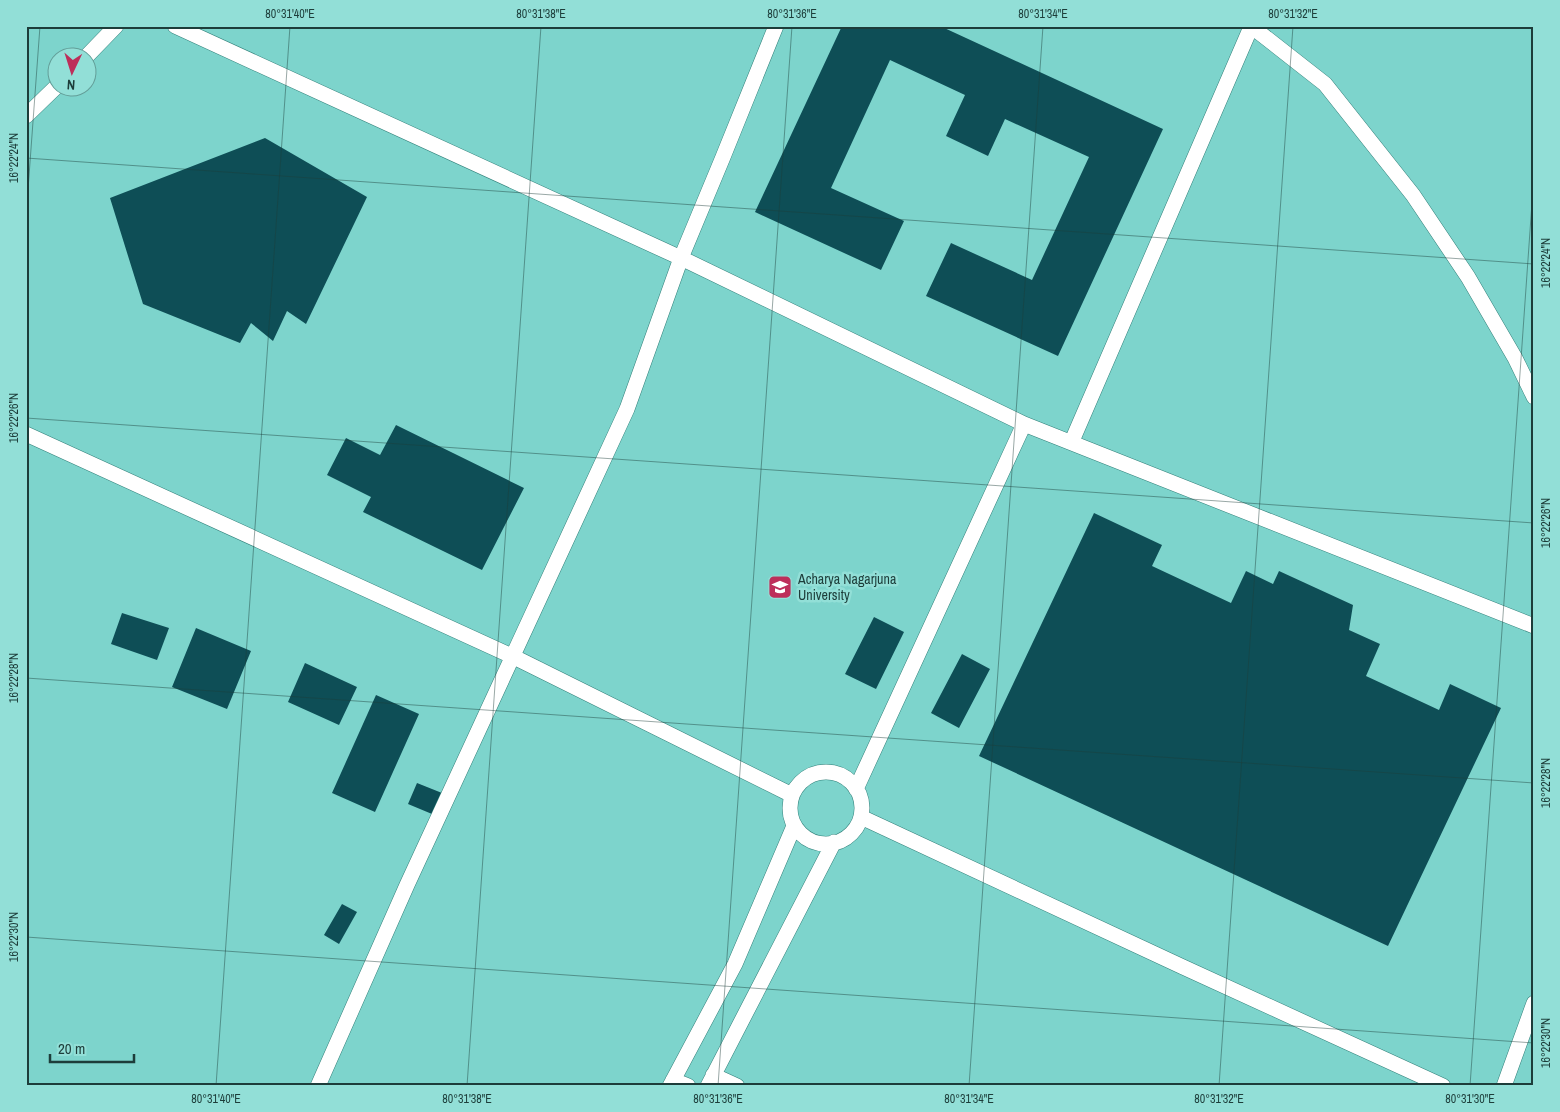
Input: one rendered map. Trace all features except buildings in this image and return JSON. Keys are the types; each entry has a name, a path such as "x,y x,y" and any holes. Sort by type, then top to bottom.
{"lane":[{"path":"95,48 116,26"},
{"path":"175,26 681,258 1024,424 1534,626"},
{"path":"318,1086 407,885 627,409 681,258 776,26"},
{"path":"1072,442 1251,26 1325,84 1413,195 1468,277 1515,358 1534,397"},
{"path":"26,116 48,95"},
{"path":"856,789 1024,424"},
{"path":"26,434 514,657 792,795"},
{"path":"828,772 839,774 849,780 856,789 862,807 861,817 851,833 843,839 823,843 812,841 794,826 790,806 792,795 797,786 806,778 816,773 828,772"},
{"path":"861,817 1443,1086"},
{"path":"688,1086 672,1083 735,964 794,826"},
{"path":"737,1086 711,1080 834,842"},
{"path":"1504,1086 1534,1003"}],"shaded area":[{"name":"Acharya Nagarjuna University","path":"26,26 1534,26 1534,1086 26,1086"}],"place":[{"name":"Acharya Nagarjuna University","path":"780,587"}]}
